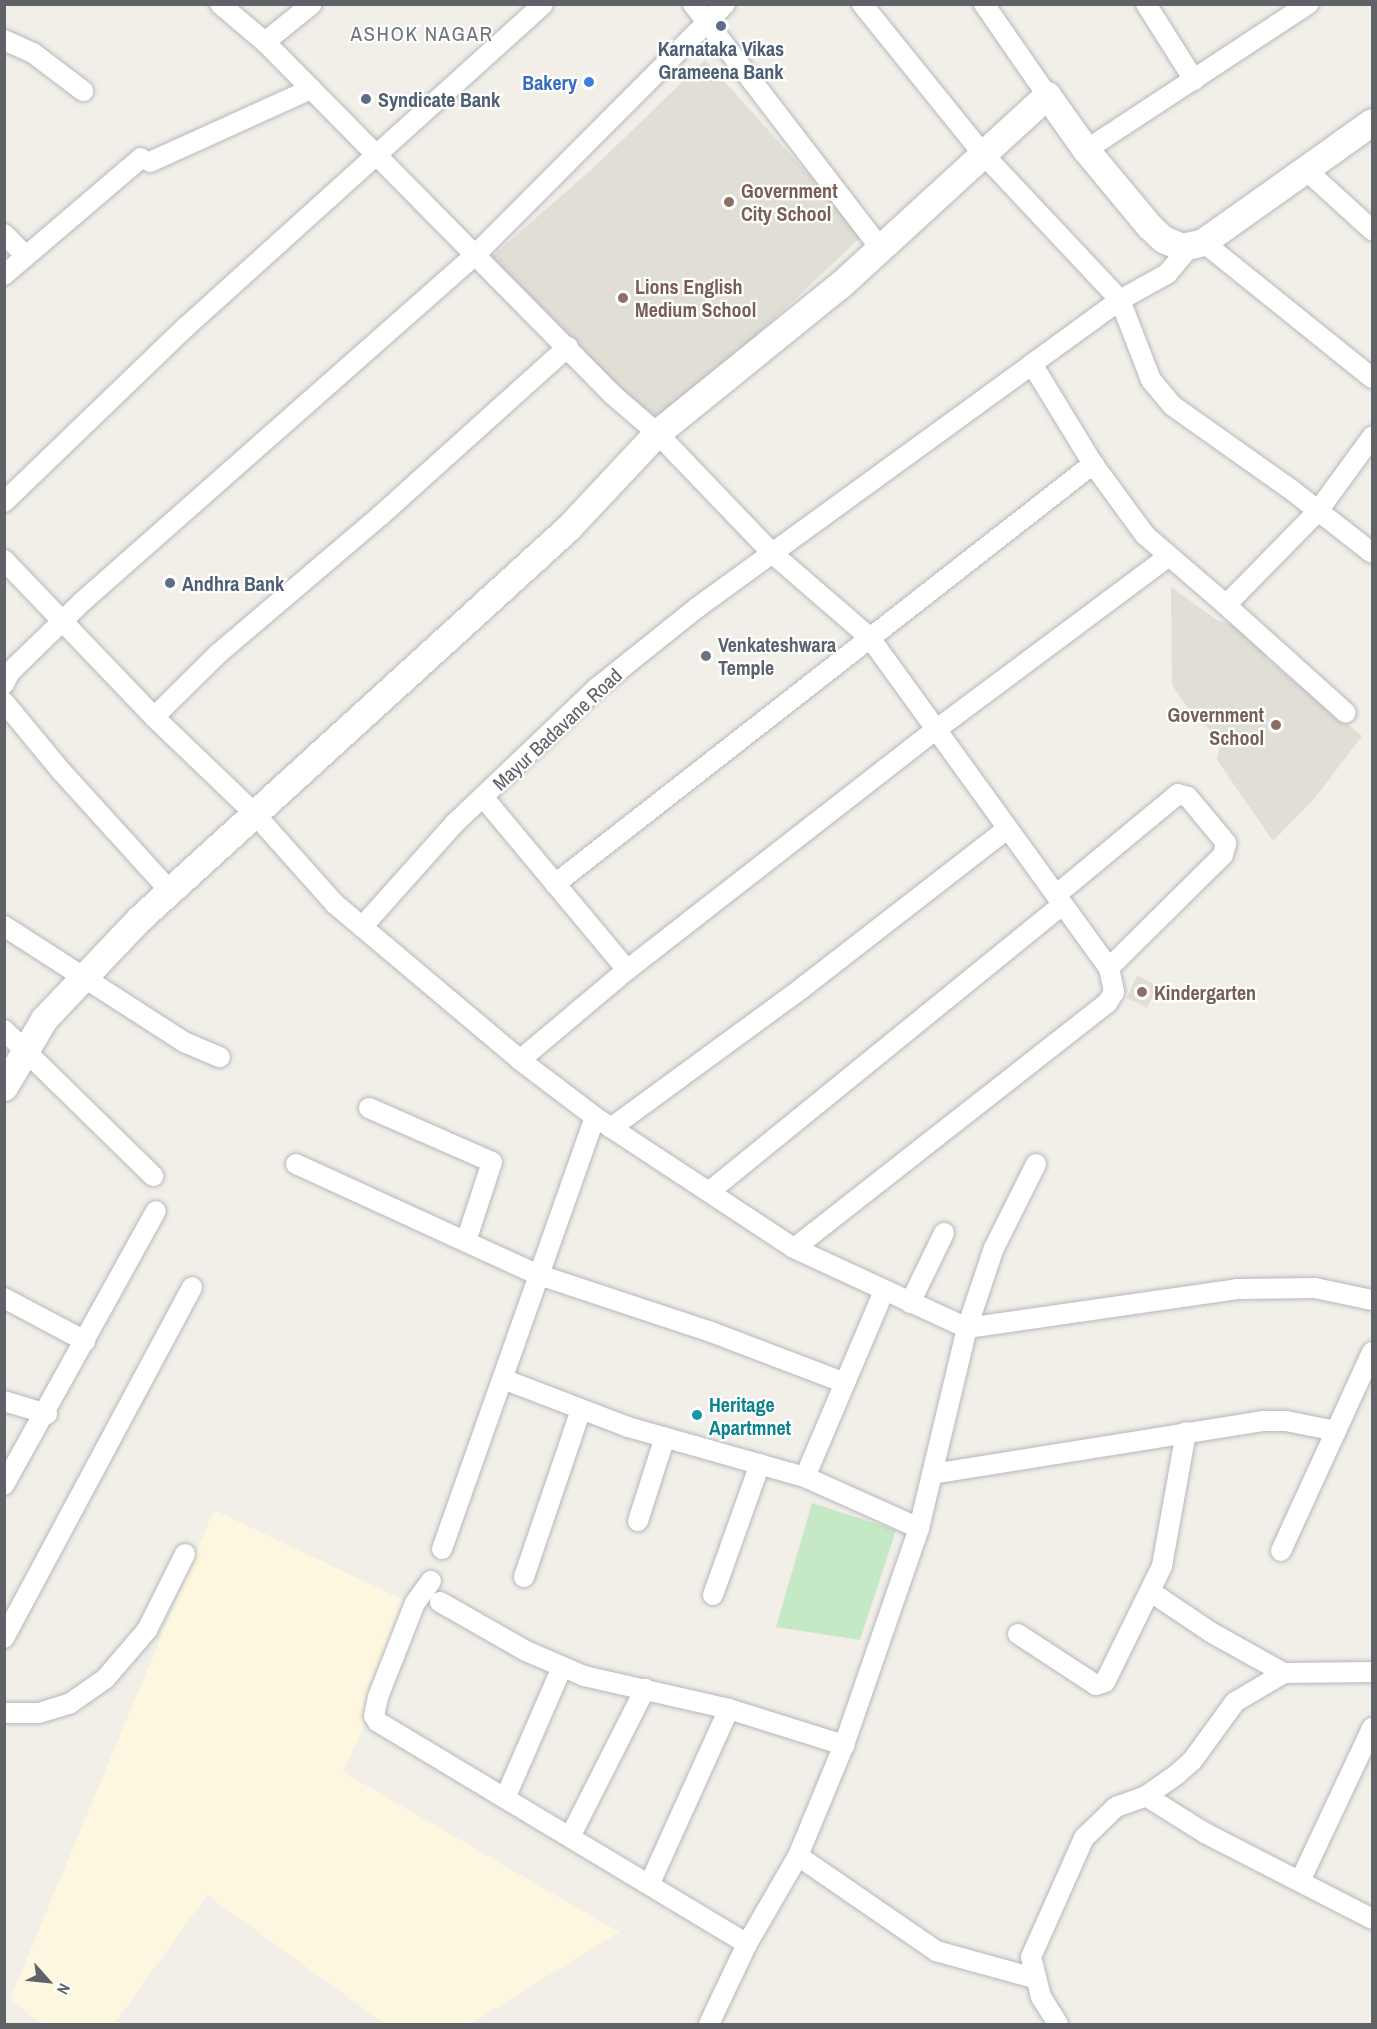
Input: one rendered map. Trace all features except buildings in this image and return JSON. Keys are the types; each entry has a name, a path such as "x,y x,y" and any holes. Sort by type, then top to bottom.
{"street":[{"path":"220,4 265,42 376,158 568,347 613,395 657,432 772,553 870,638 937,729 1006,830 1109,968 1114,992 1107,1003 794,1248"},
{"path":"265,42 312,4"},
{"path":"4,502 186,327 376,158 543,4"},
{"path":"693,4 880,248"},
{"path":"4,684 10,672 63,621 474,256 725,4"},
{"path":"862,4 983,153 1120,300 1151,380 1173,406 1372,553"},
{"path":"984,4 1086,150 1163,239 1182,247 1197,243 1372,122"},
{"path":"1146,4 1194,80"},
{"path":"1086,150 1308,5"},
{"path":"4,40 33,53 83,91"},
{"path":"4,275 25,255 146,160 311,89"},
{"path":"4,1087 44,1019 170,891 568,528 657,432 880,248 1047,95"},
{"path":"1305,169 1372,230"},
{"path":"4,234 25,255"},
{"path":"1197,243 1370,371"},
{"name":"Mayur Badavane Road","path":"362,927 483,797 598,687 772,553 1120,300 1167,273 1197,243"},
{"path":"154,717 219,653 381,516 568,347"},
{"path":"1032,364 1093,464 1146,535 1346,713"},
{"path":"1226,605 1318,511 1372,437"},
{"path":"555,884 1093,464"},
{"path":"520,1060 627,970 937,729 1169,556"},
{"path":"4,560 154,717 254,813 335,904 520,1060 611,1128 794,1248 884,1291 912,1299"},
{"path":"4,702 55,765 170,891"},
{"path":"710,1191 1059,900 1178,794 1188,797 1226,843 1223,855 1109,968"},
{"path":"483,797 627,970"},
{"path":"611,1128 802,988 1006,830"},
{"path":"4,926 184,1042 220,1057"},
{"path":"4,1030 153,1176"},
{"path":"369,1108 492,1162 466,1242"},
{"path":"442,1549 595,1117"},
{"path":"296,1164 539,1275 711,1332 845,1383"},
{"path":"709,2025 747,1944 798,1856 844,1745 919,1528 967,1329 994,1248 1036,1164"},
{"path":"4,1485 47,1414 156,1211"},
{"path":"912,1299 944,1233"},
{"path":"833,1267 842,1259 967,1329 1238,1289 1315,1288 1372,1300"},
{"path":"4,1638 192,1287"},
{"path":"806,1476 884,1291"},
{"path":"4,1298 85,1341"},
{"path":"1281,1551 1372,1352"},
{"path":"503,1379 581,1410 666,1437 806,1476 919,1528"},
{"path":"4,1401 47,1414"},
{"path":"524,1577 581,1410"},
{"path":"932,1474 1186,1432 1286,1421 1335,1431"},
{"path":"1018,1634 1101,1685 1151,1592 1162,1566 1186,1432"},
{"path":"638,1521 666,1437"},
{"path":"713,1595 760,1464"},
{"path":"4,1713 39,1713 88,1694 147,1630 185,1554"},
{"path":"431,1581 416,1603 378,1697 374,1716 398,1734 571,1835 747,1944"},
{"path":"1151,1592 1212,1633 1284,1672 1372,1672"},
{"path":"440,1602 562,1667 729,1709 844,1745"},
{"path":"506,1796 562,1667"},
{"path":"1058,2025 1034,1978 1032,1957 1084,1838 1116,1807 1146,1796 1192,1761 1235,1702 1284,1672"},
{"path":"571,1835 645,1689"},
{"path":"650,1883 729,1709"},
{"path":"1301,1879 1372,1728"},
{"path":"1146,1796 1205,1833 1301,1879 1372,1919"},
{"path":"798,1856 936,1951 1034,1978"}],"shaded area":[{"path":"705,60 863,235 754,338 654,422 490,258 592,169"},
{"name":"Government School","path":"1171,587 1217,620 1259,633 1267,659 1362,736 1314,799 1273,841 1217,760 1221,739 1192,714 1172,685"},
{"name":"Kindergarten","path":"1137,975 1158,986 1147,1008 1127,998"},
{"path":"214,1510 418,1607 343,1772 619,1932 470,2024 385,2024 207,1895 114,2024 42,2024 10,1999"}],"green space":[{"path":"812,1503 896,1530 860,1640 776,1627"}],"place":[{"name":"Karnataka Vikas Grameena Bank","path":"721,26"},
{"name":"Bakery","path":"589,82"},
{"name":"Syndicate Bank","path":"366,99"},
{"name":"Government City School","path":"729,202"},
{"name":"Lions English Medium School","path":"623,298"},
{"name":"Andhra Bank","path":"170,583"},
{"name":"Venkateshwara Temple","path":"706,656"},
{"name":"Government School","path":"1276,725"},
{"name":"Kindergarten","path":"1142,992"},
{"name":"Heritage Apartmnet","path":"697,1415"}],"district":[{"name":"ASHOK NAGAR","path":"422,34"}]}
